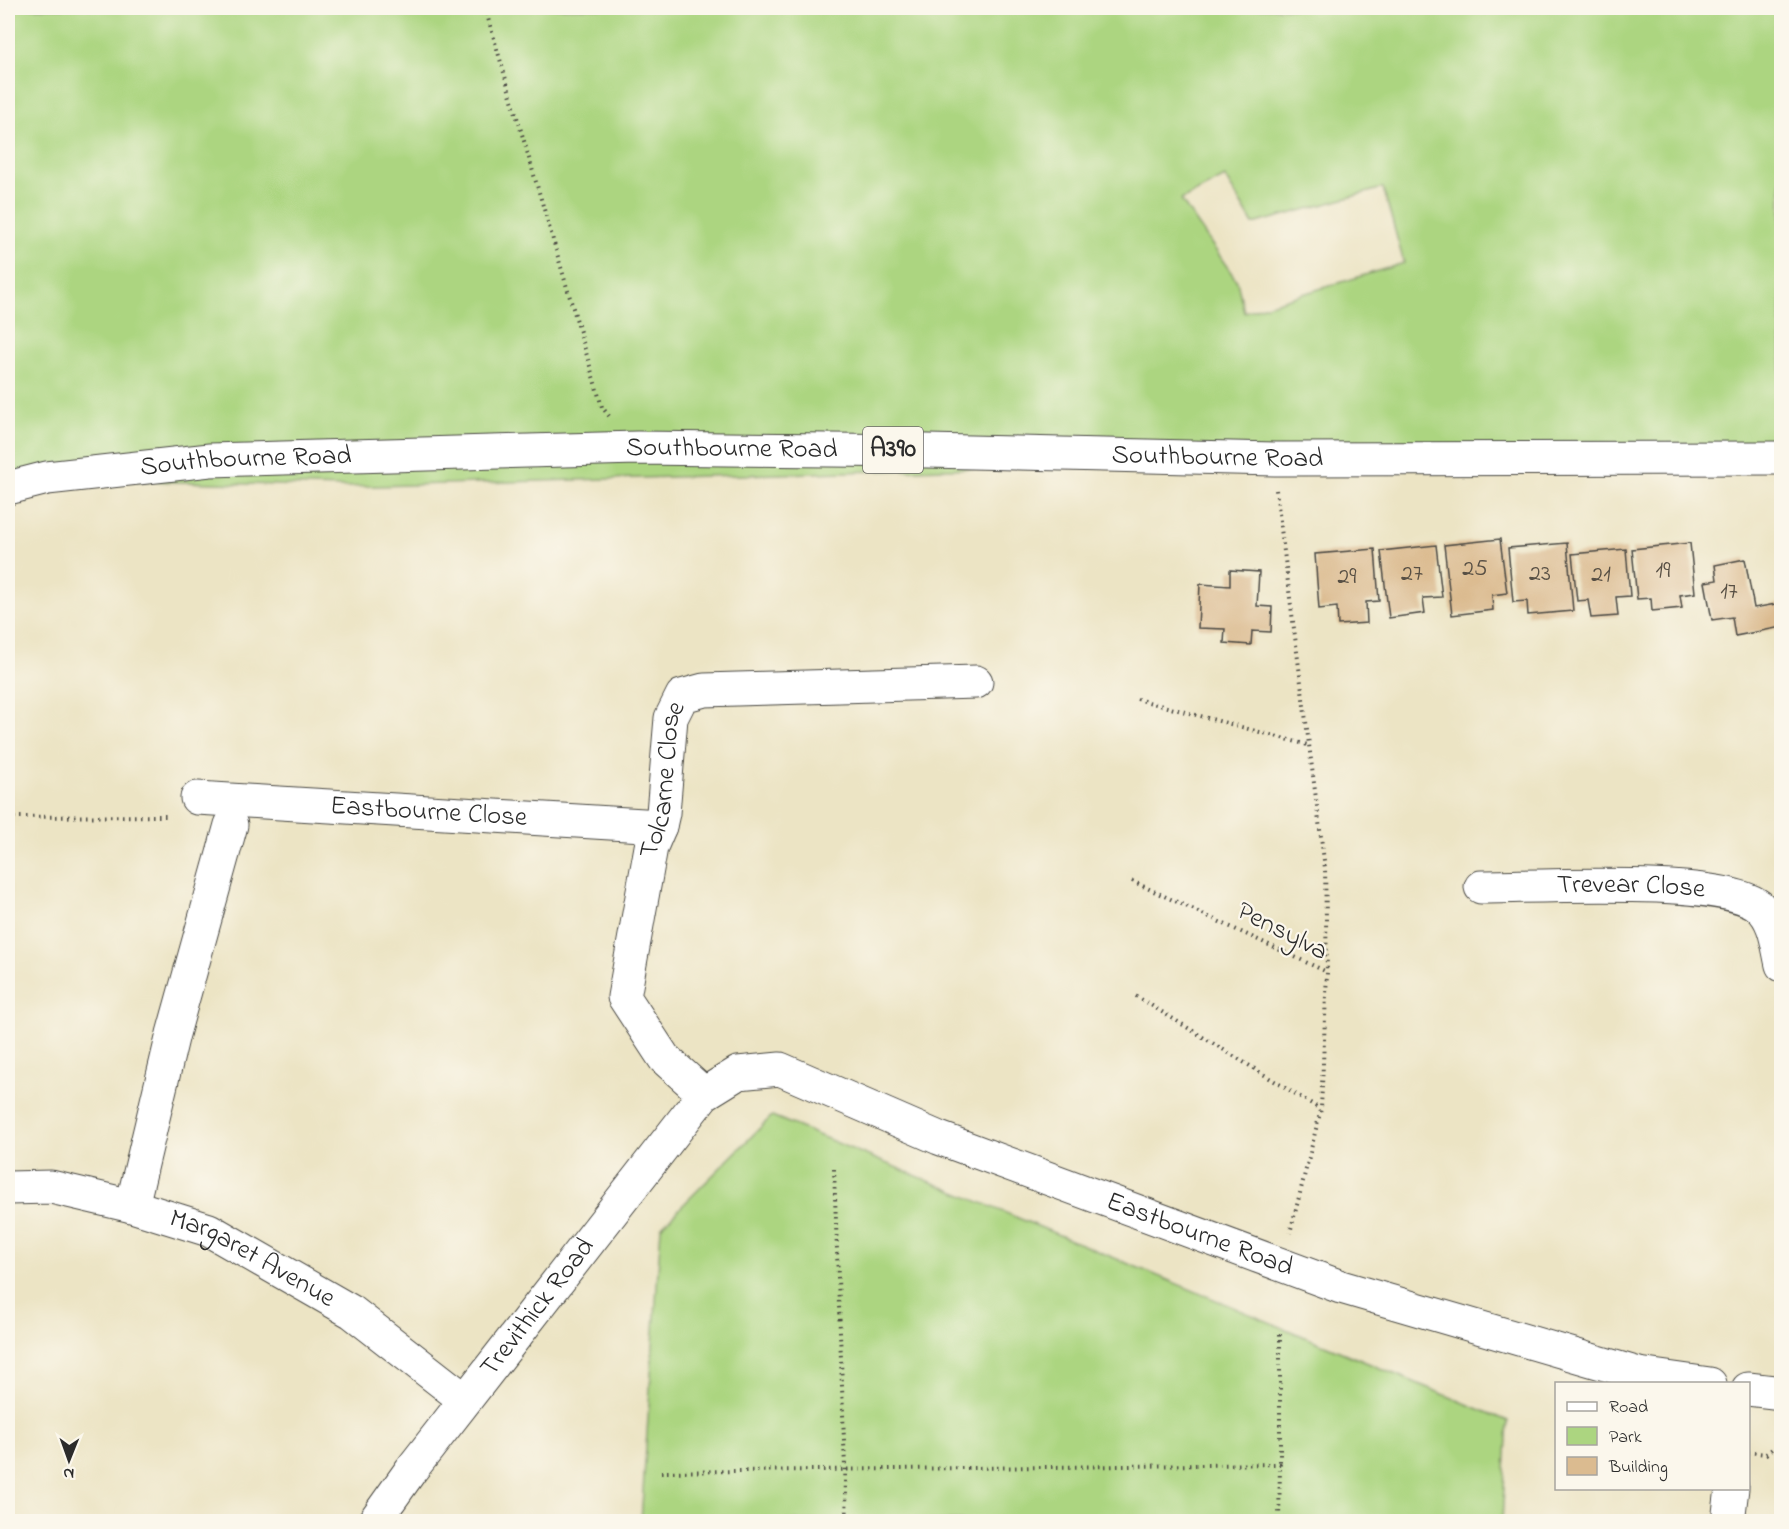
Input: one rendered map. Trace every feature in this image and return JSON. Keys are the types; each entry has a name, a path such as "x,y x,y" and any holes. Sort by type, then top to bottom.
{"main road":[{"name":"Southbourne Road","path":"8,488 46,478 210,460 637,448 947,451 1275,459 1782,459"},
{"name":"Tolcarne Close","path":"704,1094 664,1058 624,997 651,847 660,826 671,718 682,696 704,690 976,682"},
{"name":"Eastbourne Close","path":"197,798 660,826"},
{"path":"132,1206 173,1034 231,825"},
{"name":"Trevear Close","path":"1481,887 1706,889 1740,895 1777,920 1782,965"},
{"name":"Eastbourne Road","path":"704,1094 738,1073 780,1069 939,1138 1341,1287 1639,1374 1702,1382"},
{"name":"Trevithick Road","path":"374,1521 465,1400 704,1094"},
{"name":"Margaret Avenue","path":"8,1188 51,1187 132,1206 209,1230 352,1312 465,1400"},
{"path":"1750,1389 1782,1393"},
{"path":"1728,1521 1732,1490"}],"path":[{"path":"485,8 603,407 637,448"},
{"path":"1275,459 1277,513 1325,868 1327,972"},
{"path":"1137,699 1308,745"},
{"path":"8,817 170,816 197,798"},
{"name":"Pensylva","path":"1132,881 1327,972 1321,1109 1284,1266"},
{"path":"1136,996 1321,1109"},
{"path":"834,1168 847,1521"},
{"path":"1279,1521 1280,1334"},
{"path":"1750,1452 1766,1454 1782,1441"},
{"path":"661,1472 1281,1464"}],"green space":[{"path":"8,8 1781,8 1781,458 1275,459 343,487 47,478 8,488","holes":["1225,177 1253,224 1383,188 1404,263 1244,312 1237,281 1181,200"]},
{"path":"772,1116 1508,1421 1502,1521 641,1521 661,1227"}],"building":[{"path":"1500,539 1507,593 1492,595 1493,610 1452,615 1444,545"},
{"path":"1567,543 1573,611 1528,615 1527,601 1513,602 1508,548"},
{"path":"1690,543 1695,593 1680,595 1682,608 1652,611 1651,598 1637,599 1632,549"},
{"path":"1436,545 1442,597 1423,598 1425,613 1389,618 1381,551"},
{"path":"1375,549 1379,601 1366,602 1367,623 1338,625 1337,607 1319,609 1315,554"},
{"path":"1626,549 1630,596 1616,597 1618,616 1591,618 1588,600 1577,601 1572,554"},
{"path":"1745,559 1754,608 1782,603 1782,627 1735,636 1732,617 1712,620 1705,582 1717,580 1715,565"},
{"path":"1230,570 1259,572 1257,606 1272,607 1271,632 1252,631 1251,645 1224,643 1225,629 1198,628 1200,584 1230,586"}]}
